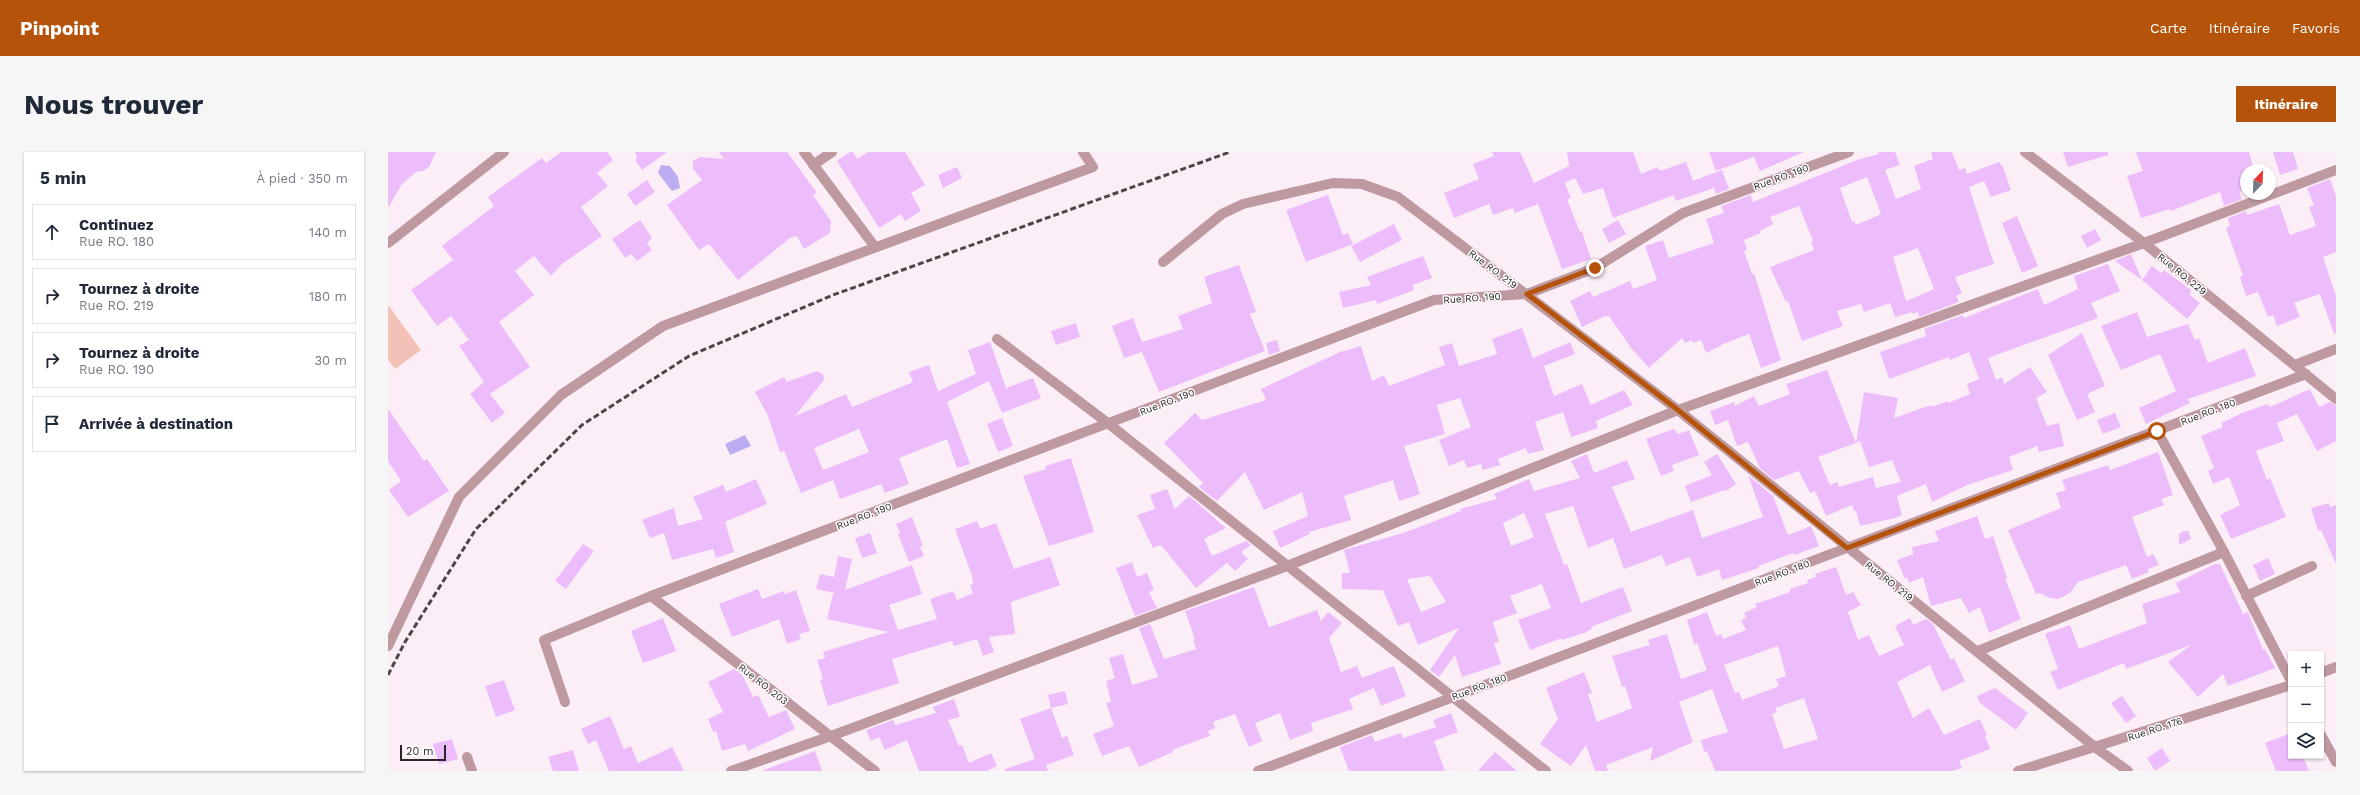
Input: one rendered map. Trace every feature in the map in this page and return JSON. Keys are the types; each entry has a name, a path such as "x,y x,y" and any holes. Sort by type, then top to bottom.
{"street":[{"path":"388,243 504,152"},
{"path":"804,152 875,247"},
{"path":"814,165 832,152"},
{"path":"388,645 459,497 561,395 663,326 1093,167 1084,152"},
{"name":"Rue RO. 190","path":"565,702 544,640 651,596 1434,300 1527,294 1595,268 1683,213 1849,152"},
{"name":"Rue RO. 229","path":"2025,152 2144,243 2336,399"},
{"path":"731,771 831,736 1287,566 1678,410 2144,243 2336,170"},
{"name":"Rue RO. 219","path":"1163,262 1222,214 1243,204 1333,183 1362,184 1398,197 1678,410 1847,548 1978,651 2096,748 2128,771"},
{"path":"997,339 1109,424 1546,771"},
{"path":"2295,365 2336,349"},
{"name":"Rue RO. 180","path":"1258,771 2306,374"},
{"path":"2157,431 2224,552 2288,675"},
{"path":"1978,651 2224,552"},
{"path":"2246,596 2312,566"},
{"name":"Rue RO. 203","path":"651,596 875,771"},
{"path":"2324,672 2336,667"},
{"name":"Rue RO. 176","path":"2018,771 2096,748 2288,686"},
{"path":"2324,740 2336,762"},
{"path":"467,757 472,771"}],"shaded area":[{"path":"661,165 670,166 678,177 680,188 672,191 658,173"},
{"path":"388,305 421,350 395,369 388,360"},
{"path":"745,435 751,446 730,455 725,444"}],"building":[{"path":"388,152 436,152 429,167 423,171 416,172 402,184 388,208"},
{"path":"561,152 607,152 613,160 597,173 608,186 581,207 602,236 562,264 551,276 534,256 515,271 534,295 499,322 530,367 490,394 505,413 492,423 470,394 484,382 459,346 469,340 451,316 437,326 411,290 453,260 442,246 494,206 488,197 542,158 546,163"},
{"path":"635,152 667,152 642,170 635,160 637,158"},
{"path":"719,152 787,152 817,193 813,195 831,221 830,233 804,249 797,236 790,238 738,280 709,244 699,250 667,205 702,180 693,169 693,161 700,157 724,159"},
{"path":"850,152 853,152 857,159 868,152 905,152 925,185 911,193 921,211 905,221 901,214 879,228 837,161"},
{"path":"1492,152 1520,152 1534,183 1569,166 1567,152 1633,152 1641,174 1658,167 1659,170 1663,170 1686,162 1693,181 1722,170 1729,189 1716,194 1714,188 1676,201 1674,195 1613,218 1603,188 1583,194 1575,178 1565,183 1571,198 1567,199 1580,232 1582,231 1591,259 1562,269 1538,204 1515,213 1513,208 1493,215 1489,204 1454,218 1444,193 1479,179 1473,164 1494,156"},
{"path":"1709,152 1804,152 1760,171 1754,157 1716,171"},
{"path":"1878,152 1895,152 1900,165 1885,170 1896,199 1921,189 1914,166 1933,159 1931,152 1952,152 1959,170 1965,168 1967,174 1999,162 2003,167 2011,190 1991,197 1984,181 1969,187 1994,264 1955,277 1962,293 1956,296 1959,302 1919,317 1918,312 1913,314 1912,312 1895,317 1890,303 1864,312 1861,304 1837,311 1843,326 1802,341 1788,301 1786,302 1770,267 1814,250 1811,242 1813,241 1799,206 1770,217 1773,224 1760,231 1761,233 1744,240 1747,250 1744,251 1752,274 1754,273 1781,360 1761,368 1749,334 1721,345 1706,353 1701,340 1693,343 1692,340 1685,343 1682,338 1649,368 1631,348 1609,316 1605,316 1582,327 1570,301 1590,291 1593,297 1630,281 1633,289 1657,280 1645,246 1663,240 1669,258 1714,243 1706,219 1724,213 1721,206 1751,195 1753,202 1857,160 1879,154","holes":["1867,177 1881,214 1856,225 1854,221 1852,222 1840,188","1918,248 1934,289 1906,301 1893,257"]},
{"path":"2063,152 2108,152 2108,155 2068,167"},
{"path":"2136,152 2249,152 2252,164 2240,164 2240,200 2224,206 2220,192 2171,211 2170,209 2141,218 2127,176 2143,171"},
{"path":"2273,152 2293,152 2298,169 2280,175"},
{"path":"957,167 962,178 943,188 938,175"},
{"path":"2330,179 2336,196 2336,252 2323,257 2336,296 2336,333 2334,334 2320,294 2294,303 2300,317 2277,326 2273,315 2268,317 2258,292 2246,296 2240,277 2243,276 2226,228 2230,226 2228,218 2246,211 2247,215 2279,204 2290,235 2316,226 2309,207 2314,205 2307,188"},
{"path":"647,180 655,192 635,206 627,194"},
{"path":"1328,195 1343,235 1348,233 1353,244 1306,262 1286,210"},
{"path":"2017,216 2038,266 2022,273 2002,223"},
{"path":"640,220 652,238 647,243 652,250 637,261 631,254 625,258 612,239"},
{"path":"1618,220 1626,234 1609,243 1602,229"},
{"path":"1394,224 1402,240 1360,262 1351,246"},
{"path":"2095,229 2101,240 2087,248 2081,236"},
{"path":"2131,254 2142,280 2115,261"},
{"path":"1423,256 1432,278 1413,285 1414,290 1377,304 1376,300 1343,308 1339,292 1371,285 1367,277"},
{"path":"2108,264 2120,291 2091,303 2098,318 1988,358 1996,380 2002,377 2004,384 2030,367 2047,392 2036,398 2047,426 2059,423 2064,446 2039,452 2037,446 2009,457 2013,470 1967,485 1932,502 1926,484 1897,496 1902,515 1895,518 1860,526 1856,511 1854,511 1852,505 1826,516 1815,491 1810,493 1799,471 1774,480 1760,468 1748,442 1737,446 1728,420 1715,425 1710,411 1734,402 1735,406 1754,396 1759,406 1790,394 1786,384 1827,370 1856,443 1864,392 1898,398 1894,418 1931,405 1932,407 1947,401 1948,403 1970,394 1967,384 1979,379 1969,352 1950,360 1949,357 1889,379 1880,352 1926,336 1924,329 1963,315 1964,318 2038,289 2044,305 2078,289 2074,276","holes":["1860,441 1869,467 1892,460 1901,482 1876,488 1873,477 1839,487 1837,482 1830,485 1818,457"]},
{"path":"1239,265 1256,312 1250,314 1265,351 1159,392 1142,352 1124,358 1112,326 1133,318 1142,342 1183,329 1178,316 1212,303 1204,277"},
{"path":"2152,266 2161,273 2164,270 2191,290 2190,295 2200,303 2187,319 2142,280"},
{"path":"2137,312 2147,337 2188,324 2195,340 2199,338 2208,363 2245,348 2256,376 2188,399 2190,403 2146,424 2139,408 2176,391 2160,354 2121,370 2101,326"},
{"path":"1076,323 1080,337 1056,345 1051,331"},
{"path":"1522,328 1533,358 1570,342 1575,354 1544,366 1554,396 1582,384 1591,405 1624,390 1633,405 1596,421 1598,428 1571,437 1563,412 1535,422 1544,450 1528,454 1526,448 1498,459 1500,465 1483,470 1481,464 1467,468 1464,460 1449,466 1439,440 1471,427 1460,398 1437,405 1445,434 1404,446 1420,494 1399,501 1393,480 1344,496 1351,520 1309,532 1310,534 1280,548 1273,531 1308,516 1302,492 1264,510 1245,472 1217,501 1199,487 1203,483 1164,443 1195,413 1202,420 1266,400 1261,389 1340,352 1361,346 1372,381 1384,375 1389,386 1445,365 1439,347 1452,343 1459,366 1497,354 1492,339"},
{"path":"2082,333 2105,386 2087,394 2095,412 2077,420 2048,355"},
{"path":"1277,340 1280,351 1269,355 1266,343"},
{"path":"990,342 1006,388 1033,378 1041,398 1002,413 989,381 947,402 970,464 957,468 947,439 899,458 909,484 885,493 881,484 840,499 833,480 801,493 784,451 780,452 768,416 755,392 784,377 787,382 817,371 823,374 824,380 795,416 846,394 852,407 913,382 909,372 929,365 938,391 976,374 968,350","holes":["859,429 869,452 823,470 814,448"]},
{"path":"2310,389 2319,407 2329,402 2336,405 2336,441 2317,451 2297,414 2277,423 2284,441 2256,451 2267,480 2270,478 2286,517 2231,539 2220,515 2240,505 2229,477 2213,484 2208,471 2214,468 2201,436 2223,427 2221,423 2242,413 2268,404 2270,407"},
{"path":"388,409 424,461 427,459 449,491 408,517 389,490 401,481 388,461"},
{"path":"2115,413 2121,427 2103,434 2097,420"},
{"path":"1002,418 1013,446 998,452 987,424"},
{"path":"1674,429 1678,434 1689,430 1699,455 1672,465 1674,471 1661,476 1646,439"},
{"path":"2158,452 2173,495 2161,499 2164,505 2132,517 2147,557 2153,554 2159,565 2148,569 2149,572 2132,579 2126,565 2078,582 2070,593 2058,599 2050,598 2039,593 2036,594 2008,530 2061,508 2056,493 2066,490 2062,480 2108,465 2110,470"},
{"path":"1587,454 1594,473 1627,460 1635,479 1612,487 1631,532 1693,510 1702,538 1763,517 1748,475 1773,496 1788,535 1811,526 1819,546 1794,555 1793,553 1758,566 1759,568 1722,580 1719,569 1697,577 1690,557 1666,566 1662,555 1624,569 1613,538 1588,548 1573,506 1545,514 1564,565 1567,564 1581,603 1623,587 1632,611 1591,627 1592,629 1584,633 1562,640 1562,638 1530,650 1518,620 1551,608 1542,584 1510,596 1517,613 1493,622 1499,642 1494,643 1501,664 1462,677 1455,655 1439,677 1430,670 1459,628 1418,645 1409,622 1398,626 1383,590 1342,589 1342,573 1350,573 1344,550 1406,532 1461,511 1460,509 1497,499 1494,494 1529,479 1534,491 1580,478 1571,461","holes":["1524,513 1534,537 1511,546 1503,523","1430,576 1446,602 1421,612 1407,579"]},
{"path":"1717,454 1736,484 1726,491 1725,490 1691,502 1685,486 1712,475 1704,462"},
{"path":"1071,458 1094,532 1049,546 1023,476 1046,469 1045,466"},
{"path":"756,479 767,504 725,522 734,552 716,558 713,549 672,560 664,533 650,538 642,520 674,508 678,526 703,519 693,497 723,485 726,492"},
{"path":"1167,489 1175,509 1189,496 1226,528 1204,539 1212,556 1246,541 1251,545 1241,552 1248,559 1235,571 1227,563 1196,588 1161,545 1153,548 1137,515 1155,509 1150,495"},
{"path":"2329,503 2330,507 2336,505 2336,564 2321,530 2318,531 2311,508"},
{"path":"1977,516 1985,539 1993,536 2007,578 2005,578 2021,619 1989,633 1980,607 1969,613 1961,598 1931,606 1923,577 1909,583 1907,578 1905,579 1897,560 1913,554 1912,547 1939,541 1935,531"},
{"path":"912,517 923,546 920,547 924,556 909,562 898,534 900,533 896,524"},
{"path":"977,521 980,529 996,523 1014,569 1050,557 1060,585 1011,602 1015,634 989,637 994,652 983,656 977,639 954,646 952,641 892,659 899,683 828,706 820,680 823,679 817,660 825,658 823,652 888,632 827,619 833,594 835,593 816,589 820,574 834,577 838,556 852,559 845,590 912,565 922,594 889,605 898,630 937,619 930,599 953,591 957,600 973,593 970,585 973,584 972,576 955,529"},
{"path":"2184,531 2189,531 2191,539 2179,545 2179,534"},
{"path":"870,533 877,553 862,558 855,538"},
{"path":"583,544 594,551 566,589 555,581"},
{"path":"2268,558 2275,574 2260,581 2253,565"},
{"path":"1132,562 1137,577 1147,573 1154,590 1149,592 1157,608 1135,616 1116,568"},
{"path":"2215,564 2220,564 2243,614 2248,612 2263,650 2265,649 2275,668 2228,686 2223,674 2198,697 2168,662 2191,645 2126,669 2124,663 2058,690 2050,672 2058,669 2045,634 2070,625 2079,649 2147,623 2142,604 2180,592 2176,583"},
{"path":"1836,567 1846,595 1853,592 1861,605 1848,612 1858,640 1869,635 1879,656 1904,645 1895,626 1910,618 1913,625 1926,619 1933,624 1951,660 1954,658 1965,681 1942,692 1930,665 1897,682 1913,718 1929,708 1944,735 1980,719 1987,735 1985,736 1990,749 1959,761 1962,768 1952,771 1715,771 1707,751 1704,752 1701,740 1728,732 1712,689 1679,702 1693,742 1650,761 1653,747 1606,765 1608,771 1595,771 1586,745 1571,766 1540,744 1558,719 1546,688 1584,672 1592,693 1588,694 1597,722 1632,708 1625,686 1622,687 1612,656 1650,645 1648,640 1667,634 1681,679 1707,670 1697,643 1694,644 1687,620 1707,612 1716,636 1721,634 1723,639 1746,630 1741,620 1746,618 1744,613 1757,607 1755,604 1790,592 1790,589 1808,583 1807,580 1816,577 1815,574","holes":["1778,646 1786,676 1776,679 1779,686 1742,700 1739,692 1735,693 1724,665","1804,698 1818,739 1784,749 1772,714 1777,712 1775,708"]},
{"path":"1254,587 1269,627 1317,610 1321,621 1328,612 1342,623 1329,638 1341,672 1357,666 1362,678 1394,666 1406,696 1381,706 1374,688 1349,699 1353,709 1311,723 1313,731 1290,740 1280,713 1255,723 1262,741 1249,747 1235,714 1213,722 1215,728 1208,731 1210,736 1172,750 1173,752 1139,767 1129,746 1102,756 1093,734 1114,726 1106,703 1111,702 1106,681 1115,678 1109,658 1123,654 1132,685 1158,677 1139,628 1150,624 1164,659 1196,649 1193,640 1195,639 1185,611"},
{"path":"758,589 762,599 784,591 785,594 796,590 810,631 799,634 801,639 787,644 779,619 732,637 719,604"},
{"path":"663,618 676,651 643,663 631,631"},
{"path":"734,669 743,676 753,697 758,695 769,717 786,710 795,729 748,751 745,744 722,751 716,731 713,732 708,719 723,712 708,682"},
{"path":"504,680 515,710 496,717 485,686"},
{"path":"1995,688 2028,713 2016,730 1980,703 1977,696"},
{"path":"1065,691 1068,704 1051,708 1048,695"},
{"path":"2122,696 2136,716 2126,723 2111,703"},
{"path":"954,699 960,717 948,720 959,746 962,745 969,763 991,753 997,766 987,771 919,771 907,740 885,750 879,737 871,741 866,730 893,720 895,725 936,713 933,707"},
{"path":"1051,708 1062,738 1067,736 1074,755 1046,765 1048,771 1005,771 1005,769 1035,759 1020,719"},
{"path":"1451,713 1458,732 1434,741 1445,771 1349,771 1340,747 1372,735 1375,742 1401,733 1403,738 1436,727 1433,720"},
{"path":"610,716 624,749 631,746 638,763 672,747 684,771 609,771 596,740 588,744 581,729"},
{"path":"2288,734 2288,759 2304,759 2309,771 2276,771 2265,743"},
{"path":"452,739 458,759 439,764 433,744"},
{"path":"2162,748 2170,761 2155,771 2147,758"},
{"path":"573,750 579,771 553,771 548,757"},
{"path":"815,751 822,771 764,771 764,770"},
{"path":"1495,752 1517,771 1478,771"}],"railway":[{"path":"388,675 405,642 476,529 582,425 689,356 833,295 1230,152"}],"route":[{"path":"1595,268 1527,294 1678,410 1847,548 2157,431"}]}
